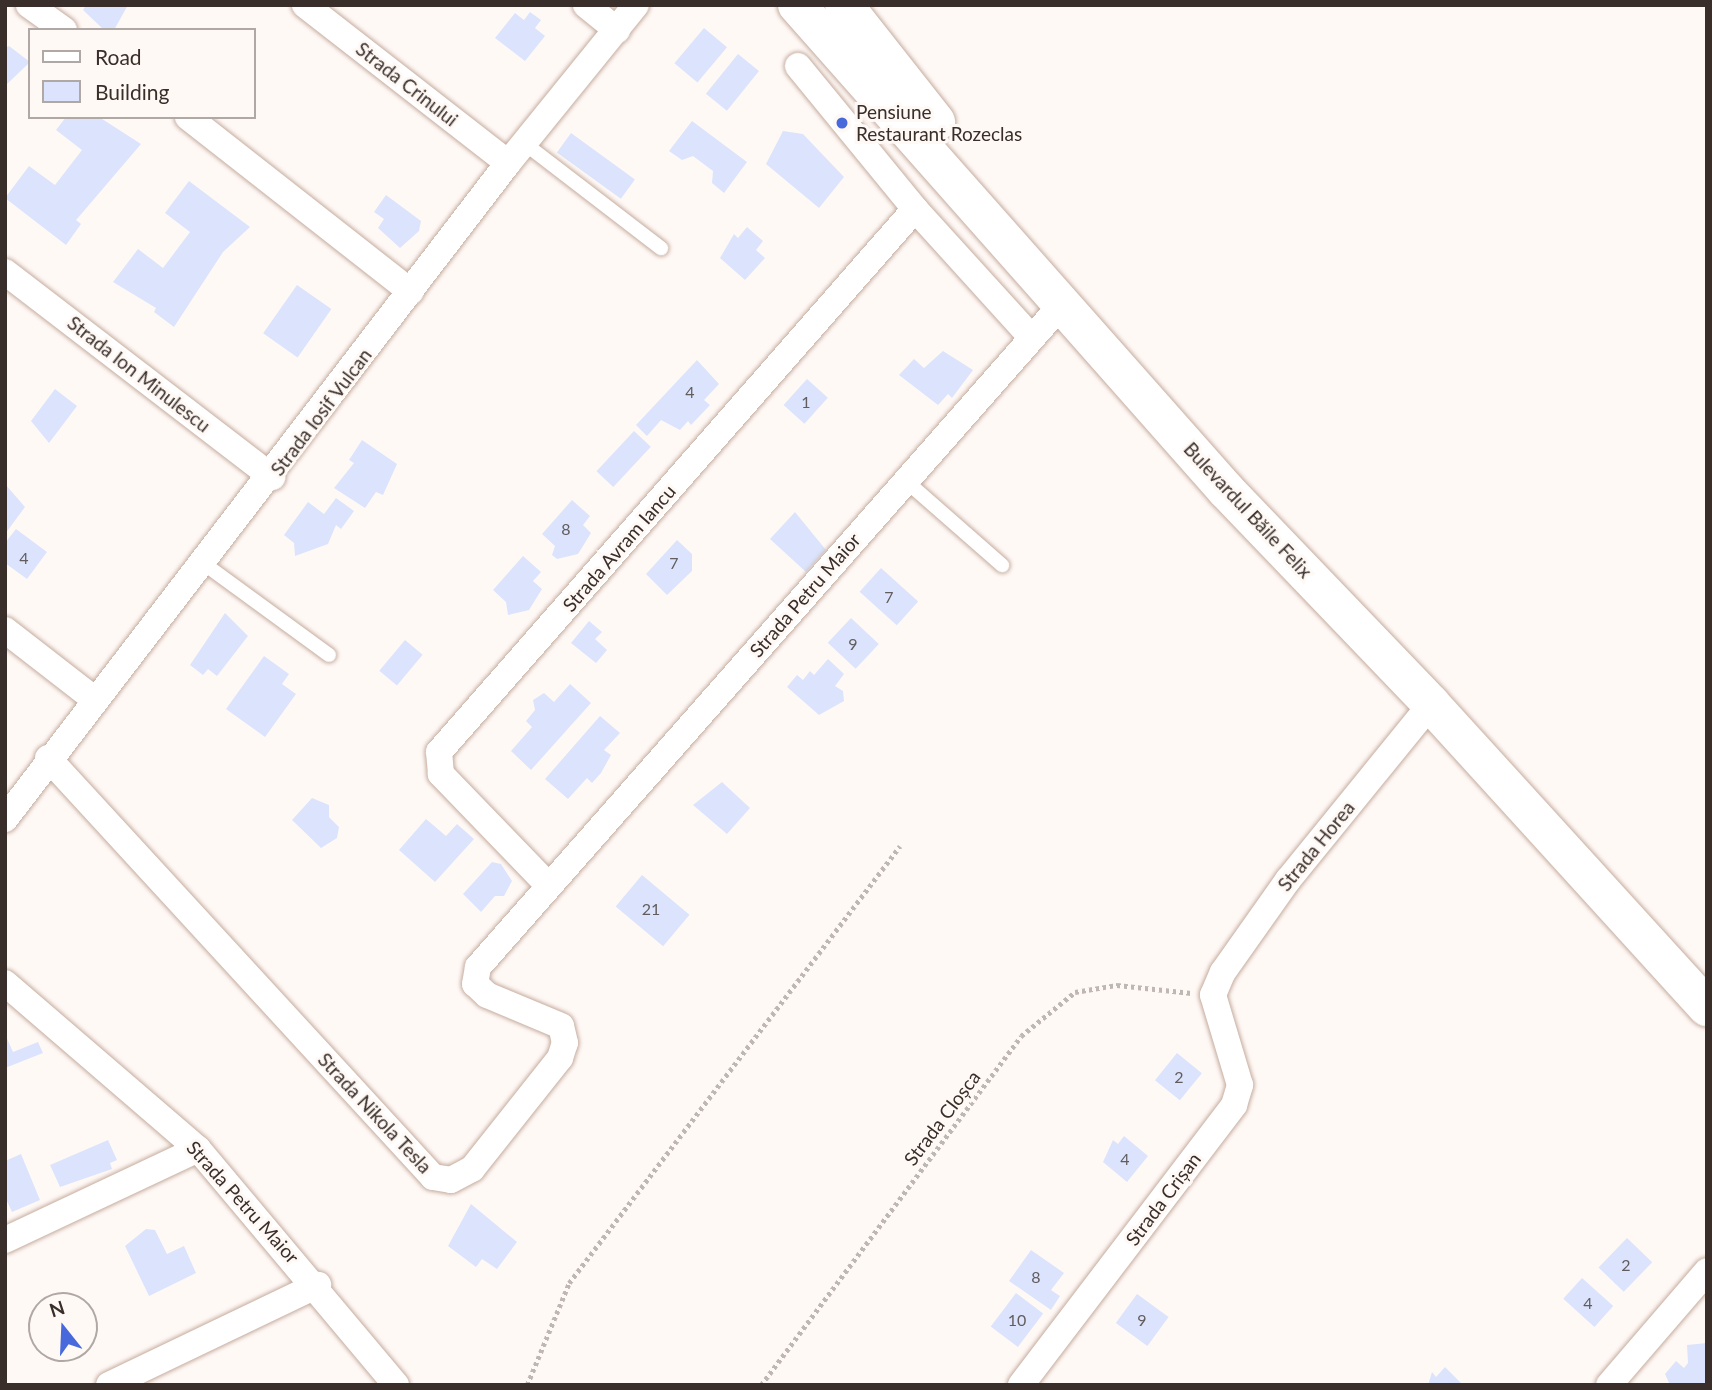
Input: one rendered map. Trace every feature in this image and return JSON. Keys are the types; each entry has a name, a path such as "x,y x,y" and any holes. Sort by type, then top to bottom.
{"main road":[{"name":"Bulevardul Băile Felix","path":"797,5 1226,490 1431,704 1707,1007"},
{"name":"Bulevardul Băile Felix","path":"844,5 969,161 1243,473 1707,971"}],"street":[{"path":"29,5 61,28"},
{"name":"Strada Crinului","path":"305,5 516,153"},
{"path":"586,5 617,30"},
{"name":"Strada Iosif Vulcan","path":"5,819 94,699 272,477 516,153 636,5"},
{"path":"798,66 915,209 1032,338"},
{"path":"191,119 411,292"},
{"name":"Strada Avram Iancu","path":"549,886 441,774 439,752 915,209"},
{"name":"Strada Ion Minulescu","path":"5,272 272,477"},
{"name":"Strada Petru Maior","path":"549,886 1062,304"},
{"path":"5,630 94,699"},
{"name":"Strada Horea","path":"1213,995 1223,972 1288,880 1431,704"},
{"name":"Strada Nikola Tesla","path":"48,758 433,1177 451,1180 472,1169 560,1058 565,1044 561,1026 487,995 475,984 478,967 549,886"},
{"name":"Strada Petru Maior","path":"5,984 198,1149 318,1285 396,1385"},
{"name":"Strada Crișan","path":"1021,1385 1234,1105 1240,1085 1213,995"},
{"path":"5,1240 198,1149"},
{"path":"1609,1385 1707,1271"},
{"path":"110,1385 318,1285"}],"lane":[{"path":"516,153 661,248"},
{"path":"906,481 1002,565"},
{"path":"203,563 329,655"}],"path":[{"path":"527,1385 569,1283 900,846"},
{"name":"Strada Cloșca","path":"761,1385 1021,1036 1075,992 1117,985 1213,995"}],"building":[{"path":"86,5 128,5 115,28 102,28 83,10"},
{"path":"530,12 541,20 535,28 545,36 525,61 495,38 515,13 524,20"},
{"path":"704,28 727,47 697,83 674,63"},
{"path":"9,46 28,60 28,64 5,86 5,48"},
{"path":"738,54 759,71 727,111 706,94"},
{"path":"64,119 102,119 141,144 76,220 81,224 66,245 5,198 29,166 55,185 82,150 56,130"},
{"path":"692,121 747,162 724,193 712,183 713,171 693,156 682,160 669,151"},
{"path":"783,131 803,134 844,177 819,208 766,164"},
{"path":"571,133 635,179 621,199 557,152"},
{"path":"189,181 250,227 223,252 174,327 154,312 156,308 113,282 138,249 163,268 190,232 165,213"},
{"path":"386,195 421,221 419,231 400,248 378,228 384,219 374,212"},
{"path":"747,227 763,241 756,250 765,258 745,280 720,258 734,234 738,238"},
{"path":"297,285 331,309 298,357 263,333"},
{"path":"943,351 973,370 952,398 948,394 938,405 899,375 914,359 924,368"},
{"path":"697,360 719,384 704,400 710,405 691,425 688,421 680,430 661,420 647,436 636,425"},
{"path":"807,379 828,398 804,424 784,405"},
{"path":"55,389 77,406 49,443 31,421"},
{"path":"634,431 651,447 613,487 596,471"},
{"path":"362,440 397,464 383,495 376,492 365,508 334,488 354,463 349,460"},
{"path":"5,484 25,507 5,534"},
{"path":"336,498 354,511 341,529 336,525 328,544 295,556 294,543 284,535 308,502 324,514"},
{"path":"572,500 590,516 583,525 591,533 578,554 557,559 552,555 555,546 542,534"},
{"path":"795,512 826,550 806,572 770,539"},
{"path":"16,529 47,552 27,579 5,563 5,543"},
{"path":"677,540 692,554 692,571 667,595 646,574"},
{"path":"523,556 541,572 533,581 542,589 529,610 508,615 506,602 493,590"},
{"path":"881,568 918,601 897,625 860,592"},
{"path":"225,613 248,636 217,676 208,669 203,675 190,665"},
{"path":"851,618 879,644 856,669 828,643"},
{"path":"589,621 602,632 595,639 607,650 596,663 571,643"},
{"path":"405,640 423,655 397,685 379,671"},
{"path":"264,656 289,674 282,684 296,694 265,737 226,709"},
{"path":"828,659 844,674 835,686 843,691 844,701 819,715 787,687 797,675 803,680 810,671 814,675"},
{"path":"570,684 591,703 531,770 511,751 532,727 526,721 535,710 533,700 544,693 554,702"},
{"path":"600,716 620,733 604,750 611,755 601,773 592,783 587,778 568,799 545,779"},
{"path":"722,782 750,808 727,834 693,805"},
{"path":"312,798 329,805 329,817 339,827 337,838 321,848 292,820"},
{"path":"426,819 446,836 457,824 474,839 435,882 399,850"},
{"path":"492,862 501,864 512,881 504,896 495,896 481,912 463,894"},
{"path":"642,875 689,915 663,946 616,906"},
{"path":"5,1034 13,1052 38,1042 43,1053 5,1068"},
{"path":"1177,1053 1202,1073 1180,1100 1155,1080"},
{"path":"1124,1136 1148,1156 1127,1182 1103,1162 1113,1140 1118,1144"},
{"path":"108,1140 117,1160 110,1163 112,1169 60,1187 50,1165"},
{"path":"21,1154 40,1200 12,1212 5,1197 5,1161"},
{"path":"471,1204 517,1242 497,1269 482,1259 476,1267 448,1246"},
{"path":"146,1229 155,1230 167,1254 184,1246 196,1273 149,1296 125,1246"},
{"path":"1627,1238 1652,1262 1624,1292 1599,1267"},
{"path":"1031,1250 1064,1273 1051,1290 1060,1296 1051,1310 1009,1281"},
{"path":"1582,1278 1613,1306 1594,1327 1563,1299"},
{"path":"1016,1293 1043,1313 1018,1347 991,1327"},
{"path":"1137,1294 1169,1317 1147,1346 1116,1323"},
{"path":"1707,1343 1707,1385 1670,1385 1665,1374 1676,1361 1684,1368 1688,1363 1687,1345"},
{"path":"1445,1367 1463,1385 1428,1385 1432,1372 1436,1377"}],"place":[{"name":"Pensiune Restaurant Rozeclas","path":"842,123"}]}
